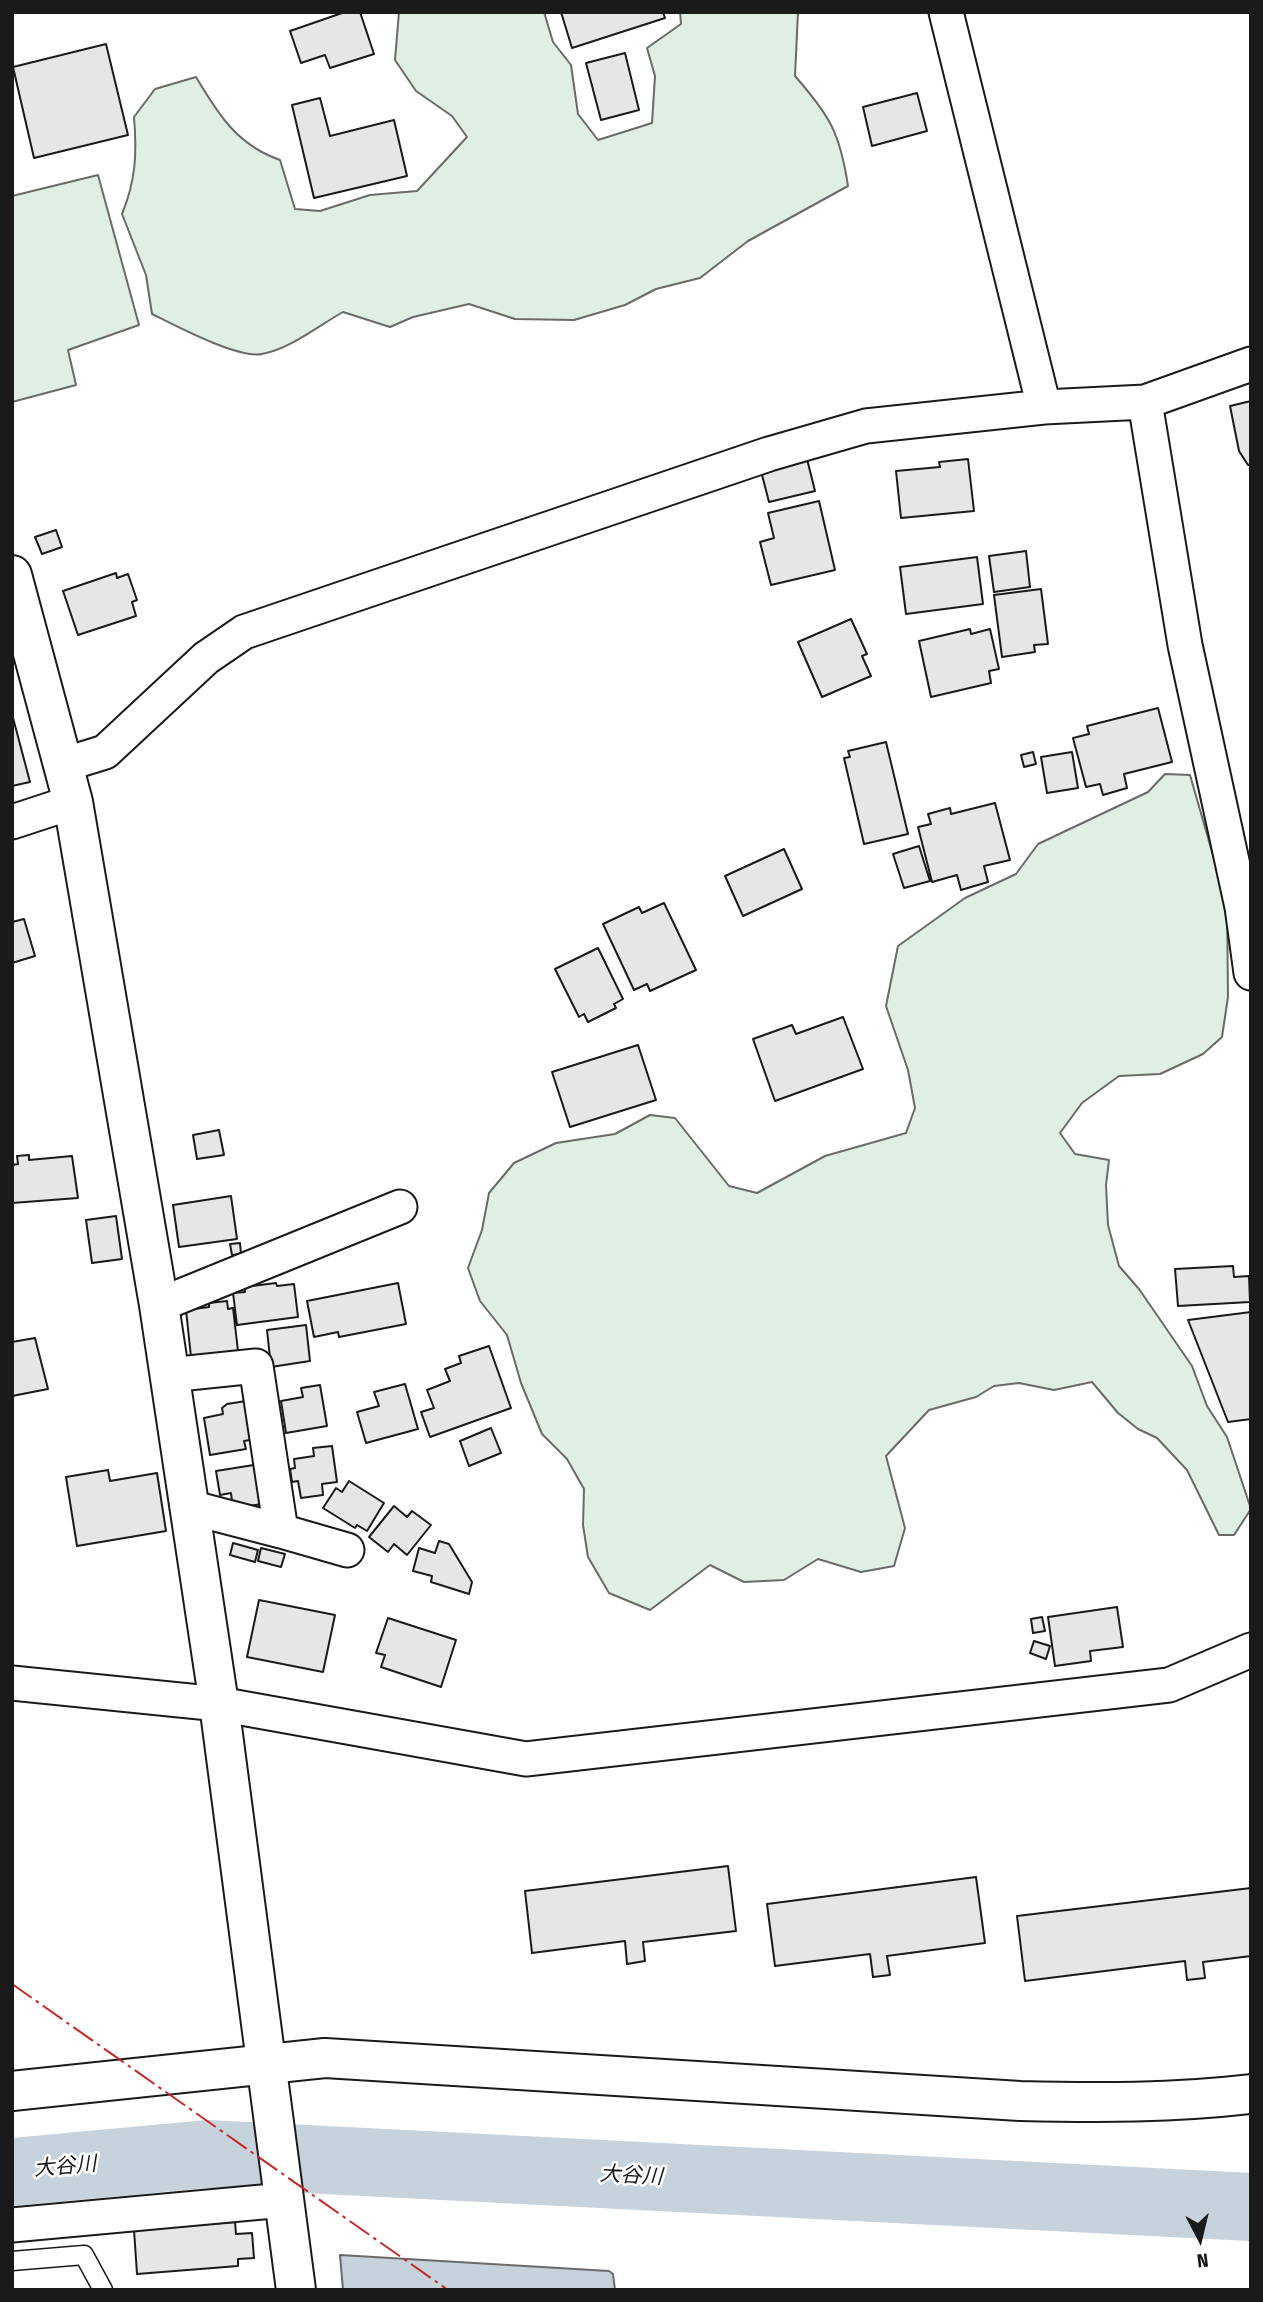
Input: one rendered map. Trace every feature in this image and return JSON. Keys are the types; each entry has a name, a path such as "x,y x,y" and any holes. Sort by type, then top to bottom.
{"street":[{"path":"946,12 1044,407"},
{"path":"63,765 105,752 206,658 244,632 769,453 866,426 1044,407 1145,402 1251,364"},
{"path":"1145,402 1185,645 1242,908 1251,973"},
{"path":"12,575 73,802 159,1305 219,1704 296,2290"},
{"path":"12,822 73,802"},
{"path":"159,1305 400,1207"},
{"path":"169,1375 256,1366 281,1531"},
{"path":"189,1507 348,1550"},
{"path":"12,1683 219,1704 526,1759 1169,1685 1251,1650"},
{"path":"12,2091 325,2057 1020,2101 1123,2104 1192,2101 1251,2094"},
{"path":"12,2225 284,2200"}],"lane":[{"path":"12,2261 84,2255 103,2290"}],"green space":[{"path":"399,12 544,12 553,42 571,65 578,114 598,140 652,123 655,76 647,48 681,24 680,12 798,12 795,76 832,126 848,186 748,241 700,278 656,289 625,305 574,320 515,319 469,304 413,317 390,327 343,312 283,347 262,354 251,354 206,340 152,314 146,275 122,214 134,166 134,117 155,89 196,77 221,116 240,137 265,154 280,160 295,209 320,211 370,195 417,191 467,137 452,116 416,91 395,60"},
{"path":"98,175 139,325 68,350 76,385 12,402 12,196"},
{"path":"1165,774 1190,775 1227,904 1228,997 1222,1037 1203,1054 1160,1074 1119,1076 1082,1103 1060,1133 1075,1154 1109,1160 1106,1185 1108,1225 1119,1266 1139,1289 1192,1366 1207,1406 1227,1437 1251,1509 1234,1535 1219,1535 1187,1470 1157,1438 1138,1429 1118,1413 1092,1382 1054,1390 1019,1383 994,1386 976,1397 929,1410 886,1456 905,1528 894,1566 861,1572 818,1559 784,1580 744,1582 710,1565 650,1610 609,1593 588,1557 583,1525 584,1489 567,1459 542,1434 521,1383 507,1335 480,1301 468,1268 482,1230 489,1193 514,1163 556,1143 615,1134 650,1115 675,1118 729,1186 757,1193 825,1156 906,1133 915,1108 908,1070 886,1006 898,946 965,898 1016,874 1038,844 1148,792"}],"shaded area":[{"path":"340,2255 609,2271 613,2274 615,2290 343,2290"}],"building":[{"path":"345,12 360,12 374,54 330,68 325,55 301,63 290,31"},
{"path":"561,12 663,12 665,18 572,48"},
{"path":"106,44 128,135 34,158 13,67"},
{"path":"625,53 639,110 601,120 586,63"},
{"path":"917,93 927,131 872,146 863,107"},
{"path":"320,98 330,136 394,120 407,176 314,198 292,105"},
{"path":"1251,401 1251,465 1248,465 1239,451 1230,406"},
{"path":"807,459 815,491 769,502 761,471"},
{"path":"968,459 974,511 901,518 896,471 940,467 939,462"},
{"path":"819,501 835,570 771,585 760,542 774,538 768,513"},
{"path":"56,530 62,547 42,554 35,537"},
{"path":"1026,551 1030,587 994,592 989,556"},
{"path":"977,557 983,604 906,614 900,567"},
{"path":"116,573 117,578 128,574 137,600 132,602 136,616 78,635 63,591"},
{"path":"1041,589 1048,644 1034,645 1035,652 1002,657 994,595"},
{"path":"851,619 867,654 862,656 871,676 822,697 798,642"},
{"path":"970,629 971,634 990,629 999,669 989,671 991,683 931,697 919,641"},
{"path":"1158,708 1172,762 1124,774 1127,788 1103,795 1100,784 1086,787 1073,738 1089,734 1087,726"},
{"path":"12,714 30,782 12,786"},
{"path":"886,742 908,834 864,844 844,758 850,757 848,751"},
{"path":"1033,752 1036,764 1024,767 1021,755"},
{"path":"1072,752 1078,788 1047,793 1041,757"},
{"path":"995,803 1010,860 984,866 988,882 961,890 957,875 932,882 918,827 931,824 928,814 950,808 951,814"},
{"path":"919,846 930,881 904,888 893,854"},
{"path":"784,849 802,889 743,916 725,876"},
{"path":"664,903 696,970 650,991 647,984 634,990 603,924 639,907 642,913"},
{"path":"24,919 35,956 12,963 12,922"},
{"path":"598,948 623,999 614,1004 616,1008 588,1022 584,1014 579,1017 555,969"},
{"path":"843,1017 863,1069 775,1101 753,1039 792,1025 796,1034"},
{"path":"638,1045 656,1100 570,1127 552,1072"},
{"path":"219,1130 224,1155 197,1159 193,1135"},
{"path":"29,1155 29,1160 72,1156 78,1198 12,1203 12,1165 18,1164 17,1156"},
{"path":"231,1196 237,1239 179,1247 173,1205"},
{"path":"116,1216 122,1259 92,1263 86,1220"},
{"path":"240,1243 241,1254 232,1255 230,1244"},
{"path":"1233,1266 1234,1277 1249,1276 1250,1302 1178,1306 1175,1269"},
{"path":"276,1283 277,1286 294,1284 298,1317 237,1325 233,1293 245,1292 244,1287"},
{"path":"398,1283 406,1324 339,1337 338,1332 314,1337 307,1301"},
{"path":"227,1301 228,1309 233,1308 238,1351 191,1357 186,1310"},
{"path":"1251,1312 1251,1419 1228,1422 1188,1320"},
{"path":"306,1325 310,1361 271,1367 267,1330"},
{"path":"35,1338 48,1389 12,1396 12,1342"},
{"path":"489,1346 511,1408 430,1437 421,1412 434,1408 427,1390 450,1381 445,1369 461,1363 459,1356"},
{"path":"405,1384 418,1429 366,1443 357,1412 379,1406 374,1392"},
{"path":"320,1385 327,1426 286,1433 281,1401 303,1397 301,1388"},
{"path":"246,1401 255,1439 244,1441 246,1449 210,1455 204,1418 223,1414 222,1408 227,1404"},
{"path":"491,1428 501,1453 469,1466 460,1441"},
{"path":"332,1446 337,1482 322,1484 323,1495 301,1498 298,1481 292,1482 290,1469 295,1468 294,1459 314,1456 313,1448"},
{"path":"260,1464 267,1503 233,1509 231,1493 220,1495 216,1471"},
{"path":"108,1470 110,1481 157,1473 166,1531 77,1546 66,1477"},
{"path":"349,1481 384,1503 367,1531 357,1525 355,1528 323,1508 336,1488 342,1492"},
{"path":"394,1506 407,1517 412,1511 431,1525 407,1555 394,1544 388,1552 369,1537"},
{"path":"439,1541 449,1544 472,1582 469,1594 431,1582 432,1576 413,1571 419,1548 435,1553"},
{"path":"233,1543 258,1550 255,1562 230,1555"},
{"path":"261,1548 285,1554 281,1567 258,1561"},
{"path":"259,1600 335,1615 323,1672 247,1657"},
{"path":"1117,1607 1123,1647 1090,1651 1091,1661 1055,1666 1048,1617"},
{"path":"1042,1617 1045,1631 1033,1633 1031,1619"},
{"path":"388,1618 456,1640 441,1687 381,1667 385,1655 376,1653"},
{"path":"1034,1641 1050,1646 1046,1659 1030,1653"},
{"path":"728,1866 736,1931 643,1942 645,1961 627,1964 625,1941 532,1953 525,1891"},
{"path":"976,1877 985,1943 887,1956 890,1975 873,1977 870,1954 775,1966 767,1904"},
{"path":"1251,1888 1251,1956 1203,1962 1205,1978 1187,1980 1185,1961 1025,1981 1017,1916"},
{"path":"235,2222 236,2234 252,2233 254,2258 238,2259 238,2266 137,2274 134,2230"}],"waterway":[{"name":"大谷川","path":"12,2172 207,2154 1251,2207"}],"power":[{"path":"12,1984 448,2290"}]}
